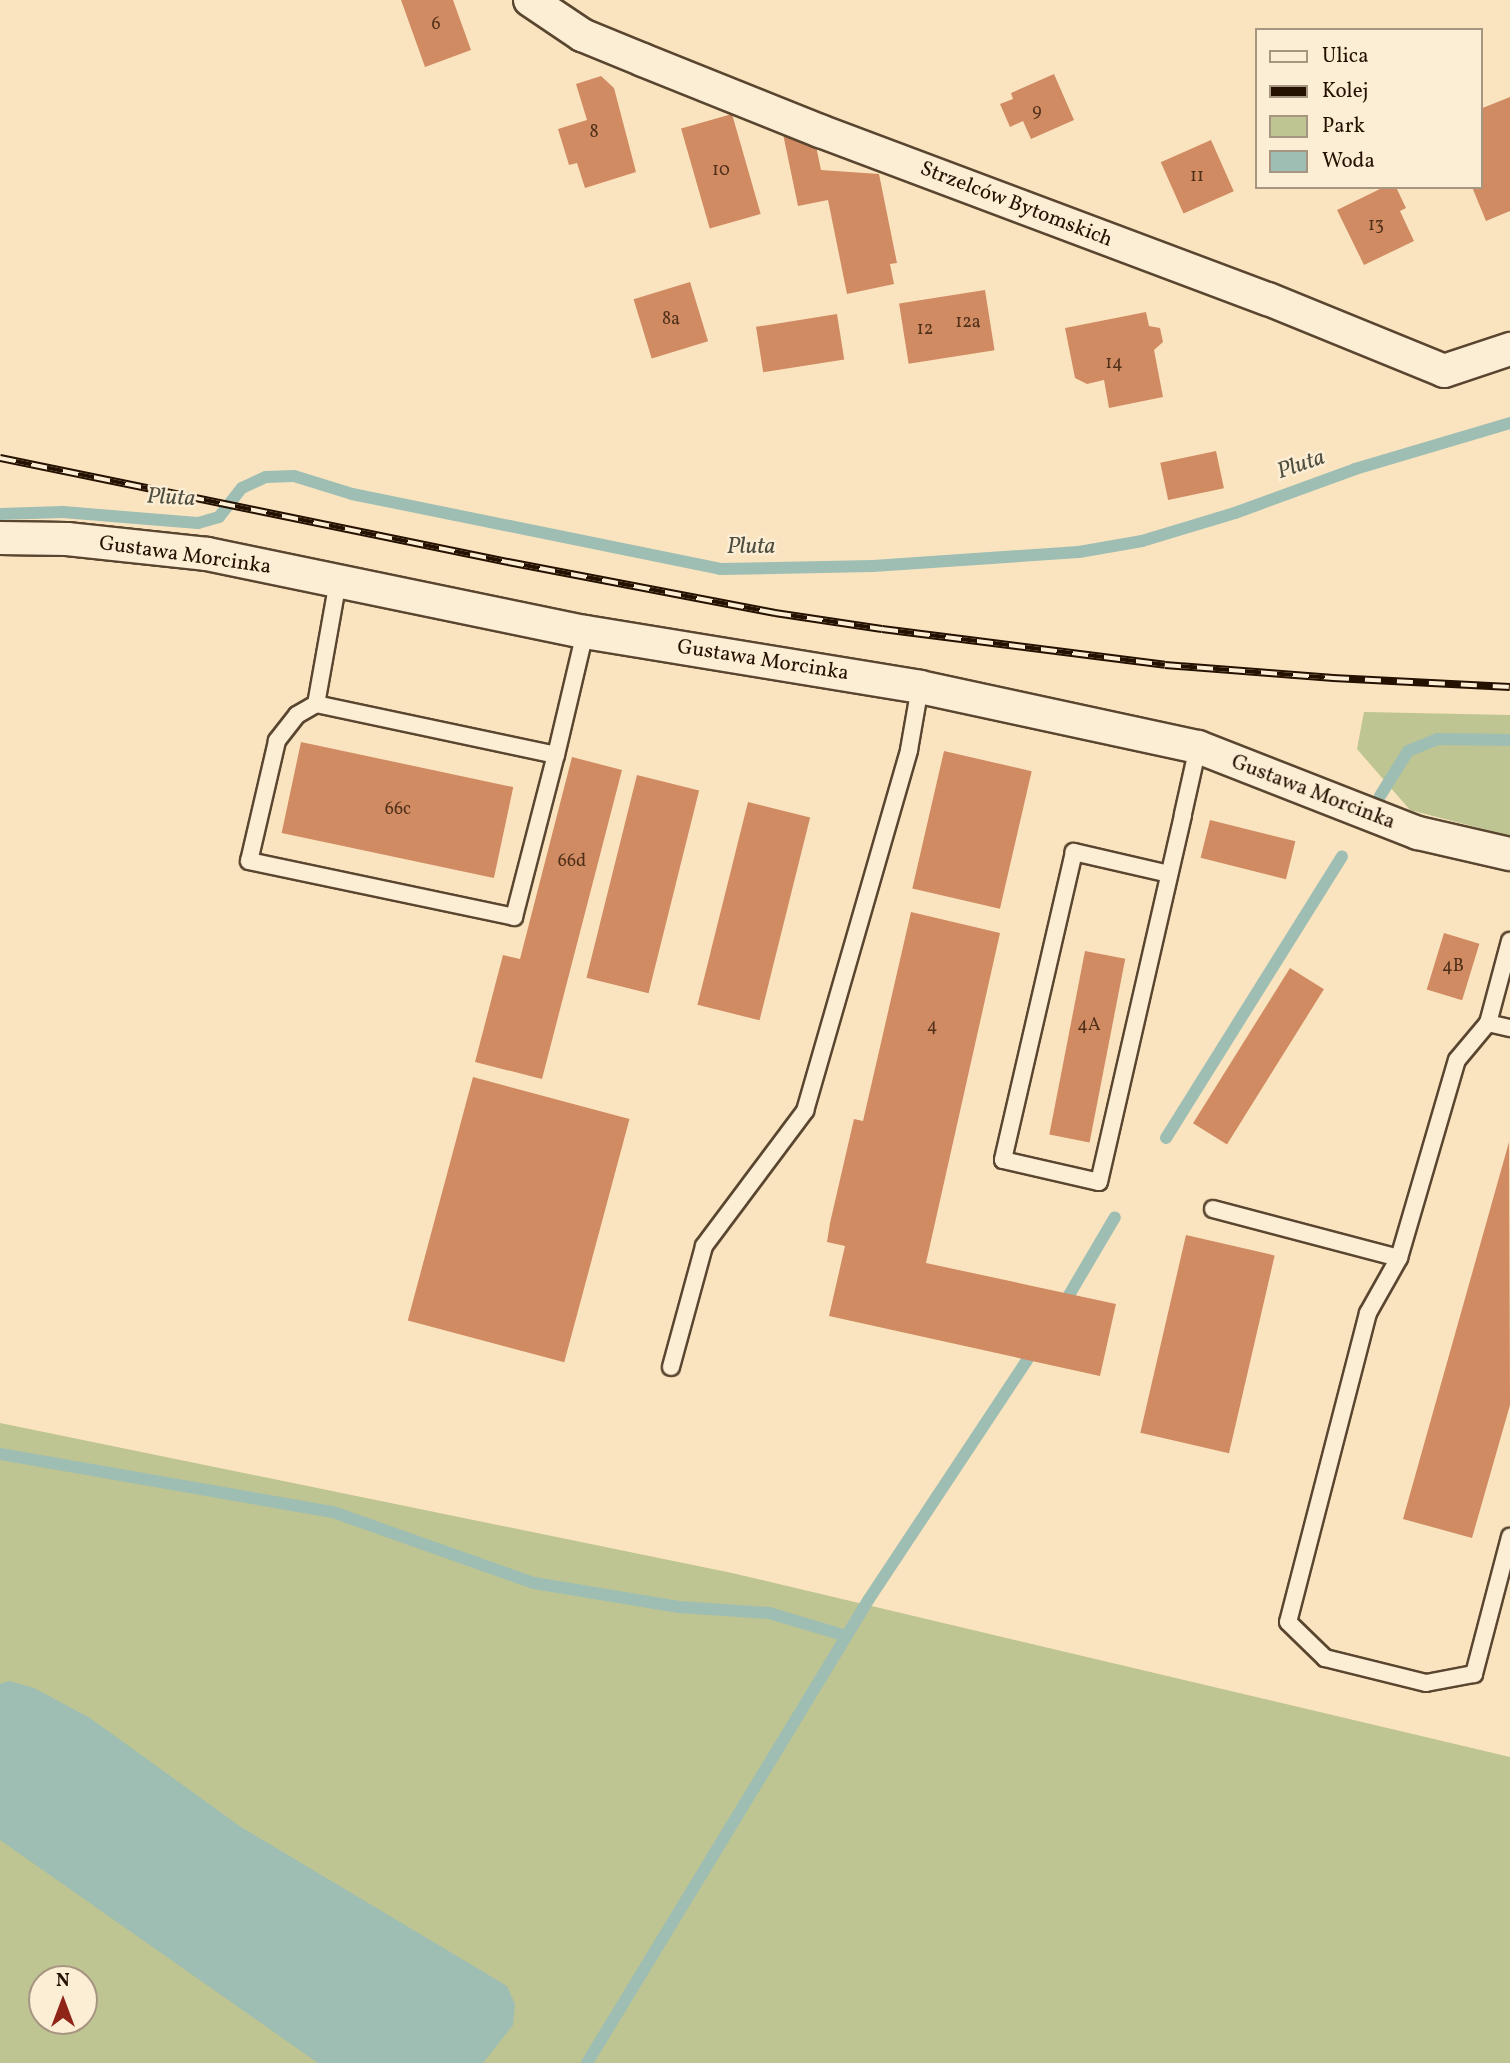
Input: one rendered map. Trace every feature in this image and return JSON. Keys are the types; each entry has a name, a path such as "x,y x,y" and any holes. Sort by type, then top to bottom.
{"street":[{"name":"Strzelców Bytomskich","path":"530,0 582,35 643,60 820,131 1268,299 1444,370 1510,349"},
{"name":"Gustawa Morcinka","path":"0,538 67,539 207,554 585,632 920,687 1198,747 1418,834 1510,854"}],"lane":[{"path":"316,704 338,581"},
{"path":"556,755 316,704 297,715 276,741 250,861 514,917 573,694 585,632"},
{"path":"671,1367 704,1246 805,1111 909,750 920,687"},
{"path":"1169,874 1074,852 1003,1160 1099,1182 1198,747"},
{"path":"1510,941 1488,1023 1457,1060 1399,1258 1368,1313 1288,1622 1325,1658 1426,1683 1474,1674 1510,1537"},
{"path":"1488,1023 1510,1028"},
{"path":"1213,1209 1399,1258"}],"green space":[{"path":"1364,712 1510,715 1510,836 1410,810 1357,749"},
{"path":"0,1423 732,1573 1510,1757 1510,2063 0,2063"}],"water":[{"path":"9,1681 34,1688 90,1718 241,1827 507,1986 515,2004 513,2025 483,2063 318,2063 0,1840 0,1684"}],"building":[{"path":"401,0 453,0 471,50 425,67"},
{"path":"1054,74 1074,120 1031,139 1023,121 1010,127 1000,104 1013,99 1011,93"},
{"path":"601,76 614,88 636,172 585,188 577,163 569,165 558,129 587,120 576,84"},
{"path":"1510,97 1510,211 1486,221 1473,189 1482,189 1482,108"},
{"path":"732,114 761,214 710,229 681,129"},
{"path":"783,134 816,146 821,170 879,174 897,263 890,264 894,284 847,294 828,200 798,206"},
{"path":"1211,140 1234,191 1184,214 1161,162"},
{"path":"1380,189 1397,189 1406,208 1400,211 1414,241 1364,265 1337,210"},
{"path":"690,282 708,341 652,359 634,299"},
{"path":"985,290 995,350 909,364 899,304"},
{"path":"1146,312 1149,326 1160,328 1163,342 1154,350 1163,397 1109,408 1104,380 1087,384 1075,378 1065,328"},
{"path":"837,314 844,359 763,372 756,327"},
{"path":"1216,451 1224,488 1168,500 1160,463"},
{"path":"301,742 513,787 494,878 282,833"},
{"path":"944,751 1032,771 1000,909 912,888"},
{"path":"572,757 622,770 542,1079 475,1062 503,955 520,959"},
{"path":"637,775 699,790 649,993 586,978"},
{"path":"748,802 810,817 760,1020 697,1005"},
{"path":"1210,820 1295,841 1286,879 1201,858"},
{"path":"911,912 1000,933 926,1263 1116,1304 1100,1376 829,1316 845,1246 827,1242 830,1223 854,1119 863,1121"},
{"path":"1444,933 1479,944 1462,1000 1427,989"},
{"path":"1085,951 1125,959 1090,1142 1049,1135"},
{"path":"1290,968 1324,989 1227,1144 1193,1123"},
{"path":"473,1077 629,1119 564,1362 408,1320"},
{"path":"1509,1142 1510,1405 1472,1538 1403,1519"},
{"path":"1186,1235 1275,1255 1229,1453 1140,1433"}],"waterway":[{"name":"Pluta","path":"0,514 63,512 198,523 219,517 242,488 266,477 294,476 352,494 720,569 873,566 1079,552 1142,541 1235,513 1355,469 1510,423"},
{"path":"1380,796 1408,751 1437,739 1510,740"},
{"path":"1166,1138 1342,856"},
{"path":"1062,1307 1115,1217"},
{"path":"587,2063 869,1599 1035,1348"},
{"path":"0,1454 333,1512 534,1583 679,1607 769,1613 846,1636"}],"railway":[{"path":"0,458 508,562 775,613 1165,665 1333,678 1510,687"}]}
